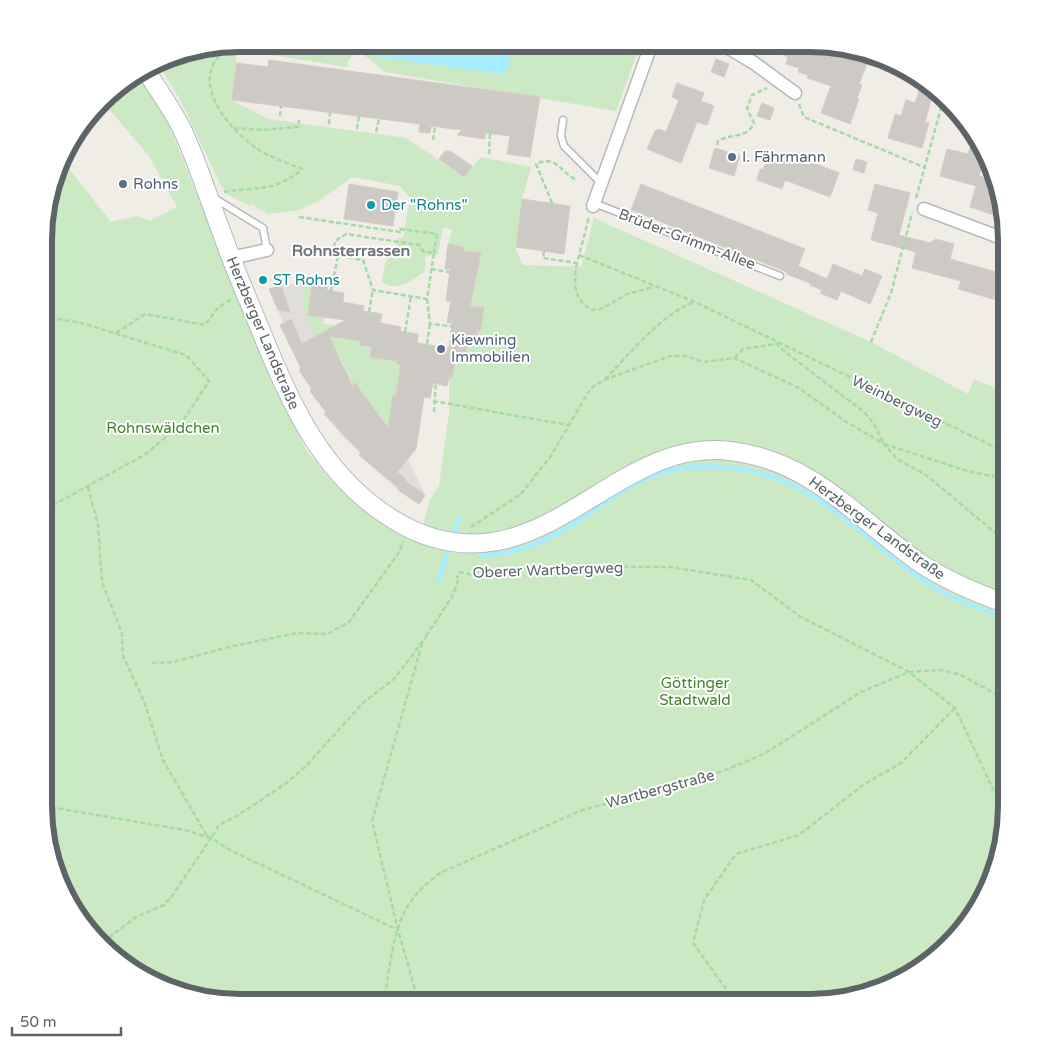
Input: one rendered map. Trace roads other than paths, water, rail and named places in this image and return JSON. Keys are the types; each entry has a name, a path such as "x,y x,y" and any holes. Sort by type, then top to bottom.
{"street":[{"path":"593,204 648,53"},
{"path":"738,53 754,62 795,93"},
{"name":"Herzberger Landstraße","path":"150,77 181,128 281,380 319,450 360,496 380,511 425,536 459,543 487,543 536,531 561,518 629,474 670,457 713,450 731,451 780,463 808,476 832,492 918,562 942,577 998,601"},
{"path":"917,209 998,237"},
{"path":"231,258 267,250"}],"lane":[{"path":"563,120 561,136 564,146 600,182"},
{"path":"207,194 263,228 267,250"},
{"name":"Brüder-Grimm-Allee","path":"593,204 780,276"}],"water":[{"path":"375,53 509,53 509,67 501,74 379,57"}],"waterway":[{"path":"481,556 518,550 540,542 557,534 622,492 656,474 689,467 711,466 732,468 762,474 788,483 812,496 834,510 897,562 921,579 963,602 998,615"},
{"path":"453,534 459,518"},
{"path":"438,581 449,548"}],"place":[{"name":"I. Fährmann","path":"732,157"},
{"name":"Rohns","path":"123,184"},
{"name":"Der \"Rohns\"","path":"371,205"},
{"name":"ST Rohns","path":"263,280"},
{"name":"Kiewning Immobilien","path":"441,349"}],"district":[{"name":"Rohnsterrassen","path":"351,250"}],"park label":[{"name":"Rohnswäldchen","path":"163,428"},
{"name":"Göttinger Stadtwald","path":"695,692"}]}
